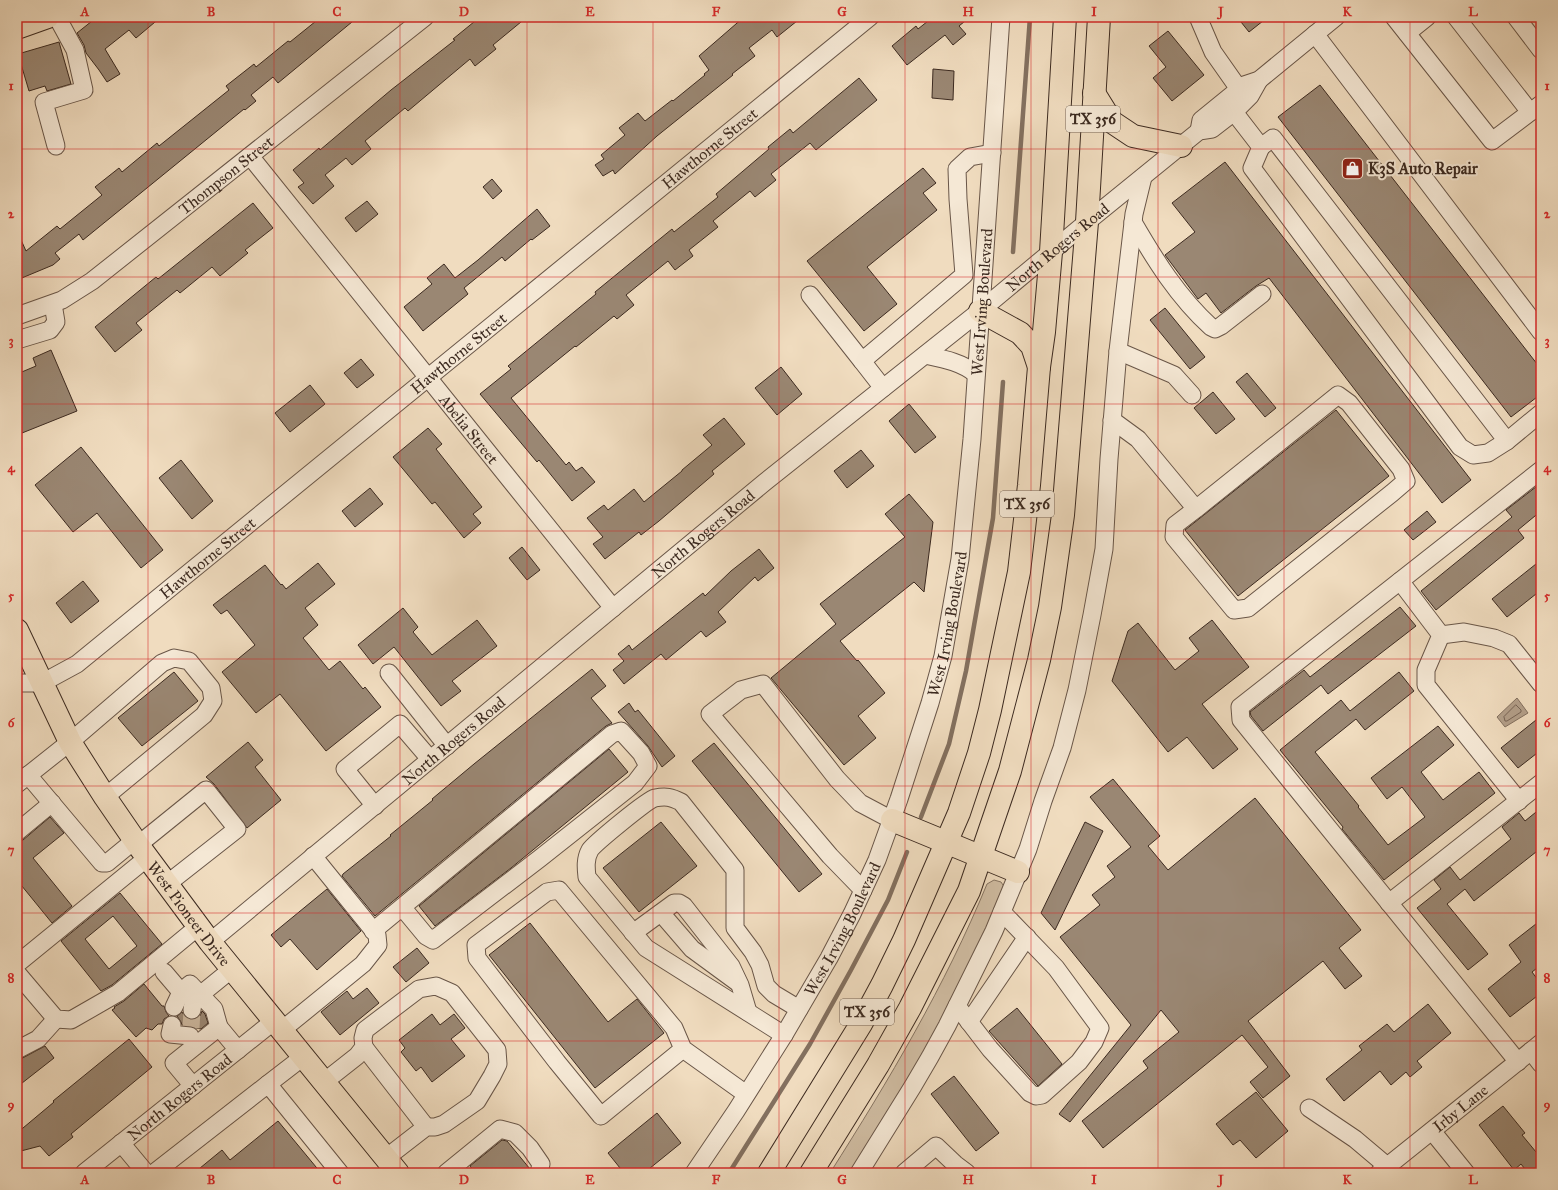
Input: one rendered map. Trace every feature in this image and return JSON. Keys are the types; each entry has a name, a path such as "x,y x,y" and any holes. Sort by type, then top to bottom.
{"main road":[{"path":"17,28 48,17"},
{"name":"TX 356","path":"769,1173 882,985 904,940 947,842 959,812 981,746 1002,656 1019,572 1029,485 1051,252 1065,17"},
{"name":"TX 356","path":"811,1173 878,1065 910,1008 968,891 1010,771 1039,660 1050,607 1064,515 1087,222 1099,17"},
{"path":"1094,93 1112,122 1133,136 1181,146"},
{"path":"980,311 1020,333 1032,346 1039,367"},
{"name":"West Pioneer Drive","path":"17,630 70,742 105,797 204,934 392,1166"},
{"path":"892,820 1018,872"}],"street":[{"path":"56,17 75,50 84,90 44,102 56,146"},
{"name":"Thompson Street","path":"17,316 53,304 78,291 92,281 425,17"},
{"name":"Hawthorne Street","path":"42,683 77,664 870,17"},
{"name":"West Irving Boulevard","path":"694,1173 784,1035 829,958 863,890 877,860 892,820 930,702 943,656 960,558 972,439 1001,17"},
{"path":"1198,17 1213,52 1239,89"},
{"path":"1394,17 1492,141 1536,108 1456,17"},
{"path":"1406,33 1427,17"},
{"path":"1516,17 1541,50"},
{"name":"North Rogers Road","path":"1199,131 1201,120 1244,85 1259,80 1331,19"},
{"path":"1315,34 1541,332"},
{"name":"North Rogers Road","path":"56,1019 71,1020 118,992 204,934 313,856 765,482 980,311 1199,131 1212,129 1234,112 1250,96 1259,80"},
{"path":"1234,112 1261,147"},
{"path":"1507,440 1273,138 1261,147 1252,168 1460,447 1473,455 1488,453 1507,440 1541,413"},
{"path":"964,275 957,169 970,158 992,153"},
{"name":"Abelia Street","path":"250,156 613,608"},
{"path":"859,1173 914,1086 957,1006 1002,912 1028,849 1062,748 1080,675 1104,548 1118,351 1133,222 1143,177"},
{"path":"1133,222 1171,284 1211,327 1215,328 1221,326 1262,294"},
{"path":"862,361 964,275 983,275"},
{"path":"810,295 883,388"},
{"path":"17,340 50,330 56,322 53,304"},
{"path":"1118,351 1174,376 1192,395"},
{"path":"925,355 949,360 968,368 976,374"},
{"path":"1338,395 1349,403 1401,469 1406,481 1248,608 1234,610 1174,537 1175,525 1196,509 1338,395"},
{"path":"1112,420 1138,439 1196,509"},
{"path":"1518,1062 1241,720 1240,707 1541,470"},
{"path":"1400,581 1441,635"},
{"path":"1441,635 1464,632 1494,638 1509,644 1541,684"},
{"path":"1441,635 1426,670 1426,685 1519,801"},
{"path":"105,797 204,715 213,701 211,688 189,661 174,658 162,663 70,742 21,778 52,803 102,863 107,863 140,847"},
{"path":"389,673 447,746"},
{"path":"17,683 42,683"},
{"path":"863,890 830,856 710,714 740,690 763,684 837,779 860,803 892,820"},
{"path":"375,806 345,768 400,724 430,760"},
{"path":"313,856 373,930 612,734 621,732 641,753 648,766 635,783 433,940 426,936 402,907"},
{"path":"1389,904 1541,783"},
{"path":"17,964 140,847 206,790 237,829 167,884"},
{"path":"784,1035 646,948 587,877 586,862 590,850 636,809 653,798 669,796 681,802 736,870 735,928 753,952 760,965 766,986 774,994 799,1009"},
{"path":"17,832 52,803"},
{"path":"683,1049 601,1116 557,1062 477,958 476,945 547,892 559,890 674,1028 683,1049 746,1094"},
{"path":"633,933 674,903 679,903 684,906 731,966 740,985 748,1012"},
{"path":"957,1006 990,1048 1030,1093 1036,1096 1042,1095 1079,1062 1094,1042 1100,1028 1056,968 1002,912"},
{"name":"North Rogers Road","path":"84,1173 238,1050 278,1026 363,964 378,945 377,934 373,930"},
{"path":"970,1022 1027,937"},
{"path":"192,1010 193,1003 200,994 232,968"},
{"path":"17,972 56,1019 38,1039 17,1050"},
{"path":"164,972 181,992"},
{"path":"174,1007 181,992 190,984 214,1009 219,1027 238,1050"},
{"path":"392,1166 426,1127 435,1127 444,1124 476,1101 498,1064 496,1050 452,992 436,986 419,989 365,1030 363,1038 364,1047 426,1127"},
{"path":"172,1025 170,1034 191,1037 219,1027"},
{"path":"191,1037 174,1062 193,1086"},
{"path":"324,1082 357,1056 364,1047"},
{"name":"Irby Lane","path":"1383,1170 1518,1062 1538,1053"},
{"path":"154,1173 303,1057"},
{"path":"268,1084 340,1173"},
{"path":"1309,1108 1355,1140 1383,1170"},
{"path":"446,1173 500,1129 515,1133 530,1148 541,1164 540,1173"},
{"path":"1432,1131 1466,1173"},
{"path":"121,1143 146,1173"},
{"path":"904,1173 936,1146 967,1173"}],"shaded area":[{"path":"994,880 1001,882 1005,888 962,981 918,1063 851,1173 830,1173 895,1068 953,959 987,884"}],"water":[{"path":"1517,698 1528,713 1505,727 1497,717"}],"building":[{"path":"97,17 161,17 136,38 129,30 105,49 120,74 107,82 86,53 84,45 77,33"},
{"path":"321,17 358,17 278,83 273,77 251,95 256,101 245,110 244,109 83,240 79,234 55,253 60,259 53,265 17,280 17,231 26,251 57,226 60,229 102,195 95,187 119,168 122,172 157,143 159,146 229,90 226,86 254,64 256,67"},
{"path":"480,17 527,17 493,45 496,49 475,66 470,59 408,111 405,108 365,141 371,149 352,165 346,158 325,175 334,186 313,204 298,187 304,183 293,170 319,148 320,150 391,90 455,40 453,39"},
{"path":"744,17 802,17 777,37 772,30 749,48 755,56 657,136 615,174 613,170 603,176 595,165 604,159 601,155 625,135 619,128 638,113 645,121 705,75 704,74 709,70 699,56"},
{"path":"933,17 970,17 959,26 966,34 953,45 945,35 907,65 892,46 916,26 918,29"},
{"path":"1237,17 1268,17 1249,32"},
{"path":"1168,31 1204,75 1172,101 1153,78 1166,67 1149,46"},
{"path":"59,42 71,84 47,91 45,86 29,91 18,54"},
{"path":"933,69 954,71 953,100 932,98"},
{"path":"859,78 877,100 816,150 810,143 771,174 776,180 755,197 750,191 713,221 718,227 689,250 693,256 675,270 668,261 626,295 634,305 617,319 614,316 511,398 566,465 569,462 576,471 582,467 595,482 572,501 539,460 537,462 480,394 511,369 508,366 596,294 595,292 672,229 674,232 718,197 716,194 769,149 768,147 790,129 793,133"},
{"path":"1320,85 1541,369 1541,394 1511,417 1278,117"},
{"path":"1225,162 1471,480 1442,503 1269,278 1221,313 1206,293 1198,299 1165,255 1195,232 1172,203"},
{"path":"923,168 936,183 923,193 937,210 867,267 897,304 864,331 807,261"},
{"path":"492,179 502,191 493,199 483,187"},
{"path":"367,201 378,214 356,232 345,218"},
{"path":"253,203 273,228 245,250 248,253 220,276 212,267 180,293 177,290 136,323 142,330 115,352 95,327 156,277 158,279"},
{"path":"537,209 550,226 532,240 531,239 505,261 502,257 464,288 468,294 423,331 404,307 432,284 427,278 444,264 455,278"},
{"path":"1165,308 1205,357 1190,369 1150,320"},
{"path":"51,350 77,411 17,435 17,374 36,366 33,358"},
{"path":"361,359 374,375 357,388 344,373"},
{"path":"781,367 802,394 777,415 755,388"},
{"path":"1247,373 1276,408 1265,417 1236,382"},
{"path":"310,385 325,404 290,432 275,413"},
{"path":"1213,392 1235,419 1216,434 1194,408"},
{"path":"909,404 936,437 915,453 889,421"},
{"path":"1336,410 1389,476 1238,596 1185,530"},
{"path":"724,418 745,444 712,471 714,474 659,521 641,535 639,532 605,559 593,544 603,537 587,518 604,505 608,510 634,489 644,502 712,445 703,435"},
{"path":"428,428 442,444 436,449 482,507 473,514 481,523 464,538 435,502 432,504 393,457"},
{"path":"81,447 163,550 141,568 97,513 73,532 35,485"},
{"path":"861,450 874,466 847,488 834,471"},
{"path":"181,460 213,501 192,519 159,478"},
{"path":"1541,483 1541,511 1518,530 1524,538 1436,610 1421,591 1512,517 1506,510"},
{"path":"370,488 383,504 355,527 342,511"},
{"path":"909,494 933,522 924,592 914,582 840,641 885,693 858,716 876,738 844,765 771,678 836,624 820,604 905,537 885,514"},
{"path":"1427,511 1436,522 1413,540 1404,530"},
{"path":"522,547 540,570 527,580 509,558"},
{"path":"759,549 774,568 758,581 755,577 718,612 726,622 706,637 701,631 666,660 661,654 624,684 613,670 624,661 618,654 629,645 632,650 703,593 705,596 731,571"},
{"path":"1541,560 1541,590 1507,617 1492,599"},
{"path":"318,563 335,584 305,608 318,625 303,638 329,670 340,661 363,689 365,687 381,707 326,751 280,694 256,713 222,672 255,645 227,610 221,614 213,605 265,565 286,589"},
{"path":"83,581 99,601 71,623 56,603"},
{"path":"1400,607 1416,626 1328,694 1321,685 1263,731 1251,716 1250,712 1304,670 1310,677"},
{"path":"403,608 418,627 413,632 432,655 477,620 497,646 452,681 461,691 441,706 394,647 373,664 358,645"},
{"path":"1212,620 1249,667 1202,704 1238,749 1213,769 1187,737 1168,752 1112,681 1128,631 1138,623 1175,670 1199,651 1189,638"},
{"path":"592,669 606,686 591,698 612,723 606,726 375,916 342,876 343,874 391,836 390,835 474,764"},
{"path":"174,672 198,701 142,746 118,718"},
{"path":"1399,672 1414,691 1365,730 1356,719 1315,752 1359,806 1358,807 1388,845 1425,817 1402,787 1387,799 1371,778 1438,726 1454,745 1421,772 1443,800 1479,772 1495,793 1384,880 1280,750 1341,700 1350,711"},
{"path":"629,703 635,712 638,710 675,756 662,767 648,746 618,712"},
{"path":"1541,716 1541,750 1518,768 1501,748"},
{"path":"248,742 263,760 255,767 281,800 247,828 214,784 206,777"},
{"path":"714,743 822,874 799,892 692,761"},
{"path":"609,749 628,772 511,868 435,926 419,906"},
{"path":"1113,779 1160,836 1148,846 1168,870 1255,798 1361,930 1339,948 1362,976 1345,989 1323,961 1248,1021 1290,1076 1263,1098 1250,1082 1268,1067 1242,1035 1103,1148 1082,1121 1148,1068 1143,1061 1179,1032 1161,1010 1070,1122 1059,1114 1131,1025 1060,937 1100,905 1092,895 1115,877 1107,866 1131,847 1090,797"},
{"path":"1541,808 1541,848 1474,901 1465,889 1447,904 1488,954 1468,970 1417,908 1441,889 1434,880 1450,867 1460,880 1511,839 1502,827 1519,813 1525,821"},
{"path":"50,817 64,833 33,858 72,906 52,923 17,880 17,842 23,840"},
{"path":"661,822 697,866 639,912 603,868"},
{"path":"1085,822 1103,831 1055,930 1041,913"},
{"path":"327,889 361,931 317,970 290,939 281,947 271,935"},
{"path":"120,893 162,944 112,985 101,991 61,941","holes":["113,916 137,946 109,969 85,939"]},
{"path":"1541,920 1541,965 1532,972 1541,984 1541,993 1510,1017 1488,989 1521,962 1509,945"},
{"path":"530,923 608,1022 637,999 664,1033 595,1088 489,955"},
{"path":"417,948 429,963 406,982 393,967"},
{"path":"144,984 162,1006 164,1006 169,1016 164,1019 162,1024 158,1024 152,1030 146,1028 136,1037 112,1010"},
{"path":"367,988 379,1003 340,1035 321,1012 347,991 353,999"},
{"path":"1428,1004 1451,1033 1417,1061 1422,1067 1410,1077 1406,1072 1391,1085 1380,1071 1344,1101 1326,1079 1362,1050 1359,1046 1387,1024 1394,1032"},
{"path":"1017,1008 1062,1064 1038,1086 989,1031"},
{"path":"202,1011 205,1014 208,1023 201,1029 182,1025 177,1016 182,1012 186,1018 191,1020 200,1016"},
{"path":"432,1014 440,1025 454,1014 465,1028 451,1039 465,1056 432,1082 421,1067 416,1071 401,1052 405,1048 399,1040"},
{"path":"129,1039 152,1067 71,1134 73,1137 49,1156 40,1146 17,1152 17,1133 54,1102 53,1101"},
{"path":"45,1046 54,1058 17,1087 17,1061"},
{"path":"954,1076 999,1133 976,1151 931,1094"},
{"path":"1256,1092 1288,1131 1256,1158 1240,1140 1233,1145 1216,1124"},
{"path":"1503,1106 1525,1133 1522,1135 1541,1158 1541,1173 1528,1173 1521,1164 1514,1170 1479,1125"},
{"path":"657,1113 681,1143 644,1173 624,1173 608,1153"},
{"path":"278,1121 321,1173 194,1173 222,1150 230,1160"},
{"path":"502,1140 507,1141 530,1169 529,1173 475,1173 470,1166"}],"waterway":[{"path":"1013,252 1030,17"},
{"path":"921,817 949,744 966,671 993,518 1003,382"},
{"path":"729,1173 810,1044 888,900 907,852"}],"tunnel":[{"path":"191,1028 192,1010"}],"place":[{"name":"K3S Auto Repair","path":"1352,168"}]}
